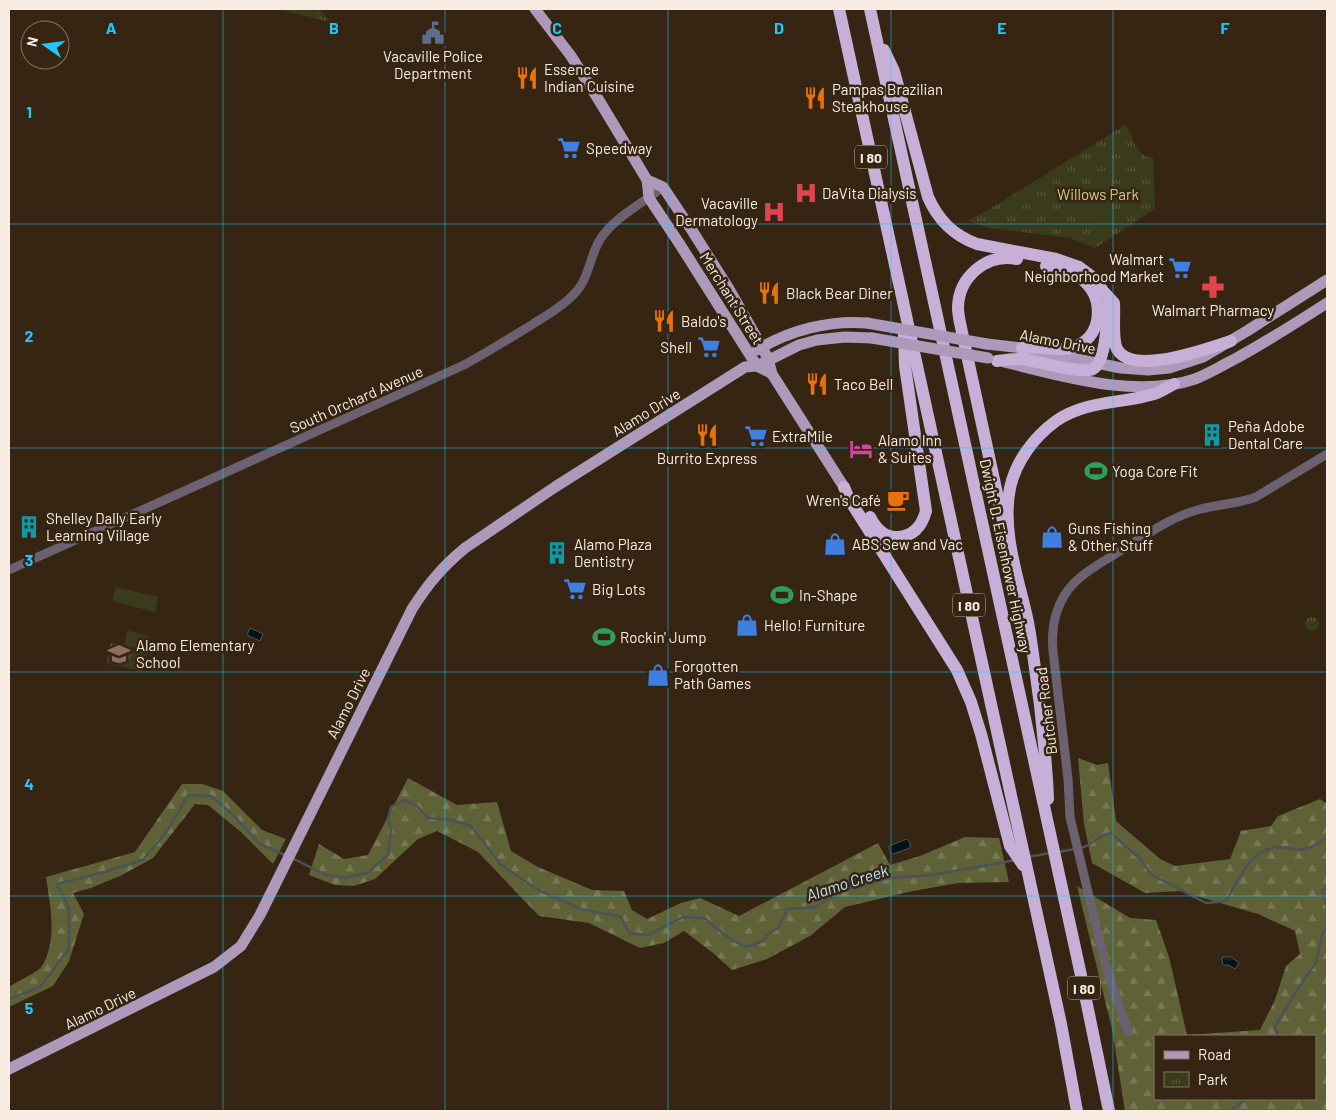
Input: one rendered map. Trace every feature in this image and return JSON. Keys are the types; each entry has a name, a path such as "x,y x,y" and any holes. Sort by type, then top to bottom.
{"highway":[{"name":"I 80","path":"839,9 904,305 1016,845 1027,872 1078,1111"},
{"name":"Dwight D. Eisenhower Highway","path":"870,9 1109,1111"},
{"path":"875,32 894,71 928,197 940,219 963,239 977,244 1056,259 1079,268 1094,278 1103,292 1114,303 1115,341 1118,349 1130,359 1139,361 1174,357 1231,341"},
{"path":"1022,348 1067,349 1080,344 1092,334 1097,323 1098,308 1094,293 1085,282 1074,274 1057,268 1014,258 1001,257 987,261 967,279 961,292 958,307 984,435 1004,523 1010,540 1028,624 1048,768 1050,834"},
{"path":"993,360 1020,359 1087,371 1093,369 1099,364 1103,351 1107,304 1103,292"},
{"path":"844,487 855,494 876,527 884,534 893,537 906,536 914,532 923,522 926,511 925,498 904,366 904,305"},
{"path":"1010,540 1008,506 1010,488 1024,454 1042,432 1072,412 1154,394 1174,384"},
{"path":"844,487 849,499 957,670 971,702 1016,845"}],"main road":[{"name":"Merchant Street","path":"535,9 571,56 647,180 649,198 750,354 751,366 771,373"},
{"path":"647,180 663,187"},
{"name":"Merchant Street","path":"663,187 729,289 762,347 768,359 771,373 844,487"},
{"name":"Alamo Drive","path":"750,354 790,334 816,326 847,322 867,323 987,344 1022,348 1099,364 1134,369 1169,368 1204,357 1326,284"},
{"name":"Alamo Drive","path":"9,1069 200,975 226,959 241,946 249,935 287,861 412,609 438,571 465,548 555,487 751,366 799,345 817,340 846,337 872,338 1126,386 1174,384 1196,378 1216,369 1255,348 1327,303"}],"street":[{"name":"South Orchard Avenue","path":"9,570 485,354 573,296 583,283 597,245 606,231 620,218 663,187"},
{"name":"Butcher Road","path":"1128,1032 1105,963 1072,825 1052,639 1054,620 1068,591 1087,572 1169,521 1201,508 1244,502 1256,497 1327,454"}],"green space":[{"path":"278,9 311,9 314,12 320,9 330,22"},
{"name":"Willows Park","path":"1125,125 1138,150 1147,157 1153,158 1155,209 1095,248 1070,238 990,228 967,221 988,210"},
{"path":"1091,193 1108,217 1095,227 1078,204"},
{"path":"116,587 158,597 155,612 112,601"},
{"path":"1309,617 1315,617 1319,624 1315,631 1309,631 1305,627 1305,621"},
{"path":"127,630 149,636 145,651 124,645"},
{"path":"111,643 147,652 141,671 106,663"},
{"path":"1078,758 1097,765 1108,763 1116,821 1160,859 1175,866 1230,859 1241,831 1271,826 1278,816 1320,799 1327,804 1327,1111 1125,1111 1112,1029 1077,886 1130,918 1156,920 1169,957 1187,1035 1260,1030 1275,1000 1286,966 1300,954 1295,931 1258,914 1179,891 1145,893 1092,863 1084,824"},
{"path":"408,778 457,805 497,802 511,851 538,867 592,890 624,891 632,910 647,919 681,903 700,898 739,916 878,843 890,865 920,856 965,837 999,838 1009,882 958,883 908,892 845,907 810,936 767,959 732,970 684,931 664,943 640,948 589,923 539,916 478,852 437,831 418,839 375,879 354,886 335,885 309,875 319,844 344,859 368,855"},
{"path":"182,784 202,784 223,791 262,830 286,839 273,864 241,832 208,805 195,804 153,858 122,875 91,888 73,893 84,914 69,961 53,986 9,1007 9,987 40,968 47,956 50,945 51,922 46,877 135,852"}],"water":[{"path":"250,628 263,634 260,641 247,635"},
{"path":"907,839 910,843 910,848 893,854 890,851 889,846"},
{"path":"1222,957 1231,957 1239,963 1235,969 1229,965 1223,965"}],"waterway":[{"name":"Alamo Creek","path":"9,999 40,987 69,949 69,908 57,884 143,860 168,830 188,795 211,796 230,812 260,844 285,855"},
{"name":"Alamo Creek","path":"292,858 324,874 345,878 367,873 388,855 391,830 388,819 391,807 405,800 418,807 428,818 451,820 471,826 500,864 540,891 581,909 621,917 629,933 648,935 683,917 704,918 732,940 747,947 763,941 767,935 779,927 787,909 815,907 840,892 888,878 933,875 1016,860"},
{"name":"Alamo Creek","path":"1080,848 1111,833 1139,858 1152,875 1206,903 1226,901 1246,867 1260,853 1279,847 1298,850 1306,849 1327,838"},
{"name":"Alamo Creek","path":"1058,852 1075,849"},
{"name":"Alamo Creek","path":"1028,857 1050,853"},
{"name":"Alamo Creek","path":"1327,887 1322,891 1327,907"},
{"name":"Alamo Creek","path":"1278,1035 1275,1027 1316,962 1322,935 1327,927"},
{"name":"Alamo Creek","path":"1230,1111 1245,1100"}],"place":[{"name":"Vacaville Police Department","path":"433,33"},
{"name":"Essence Indian Cuisine","path":"527,78"},
{"name":"Pampas Brazilian Steakhouse","path":"815,98"},
{"name":"Speedway","path":"569,148"},
{"name":"DaVita Dialysis","path":"806,193"},
{"name":"Vacaville Dermatology","path":"774,212"},
{"name":"Walmart Neighborhood Market","path":"1180,268"},
{"name":"Walmart Pharmacy","path":"1213,287"},
{"name":"Black Bear Diner","path":"769,293"},
{"name":"Baldo's","path":"664,321"},
{"name":"Shell","path":"709,347"},
{"name":"Taco Bell","path":"817,384"},
{"name":"Burrito Express","path":"707,435"},
{"name":"Peña Adobe Dental Care","path":"1212,435"},
{"name":"ExtraMile","path":"756,436"},
{"name":"Alamo Inn & Suites","path":"861,449"},
{"name":"Yoga Core Fit","path":"1096,471"},
{"name":"Wren's Café","path":"898,500"},
{"name":"Shelley Dally Early Learning Village","path":"29,527"},
{"name":"Guns Fishing & Other Stuff","path":"1052,537"},
{"name":"ABS Sew and Vac","path":"835,544"},
{"name":"Alamo Plaza Dentistry","path":"557,553"},
{"name":"Big Lots","path":"575,589"},
{"name":"In-Shape","path":"782,595"},
{"name":"Hello! Furniture","path":"747,625"},
{"name":"Rockin' Jump","path":"604,637"},
{"name":"Alamo Elementary School","path":"119,654"},
{"name":"Forgotten Path Games","path":"658,675"}]}
